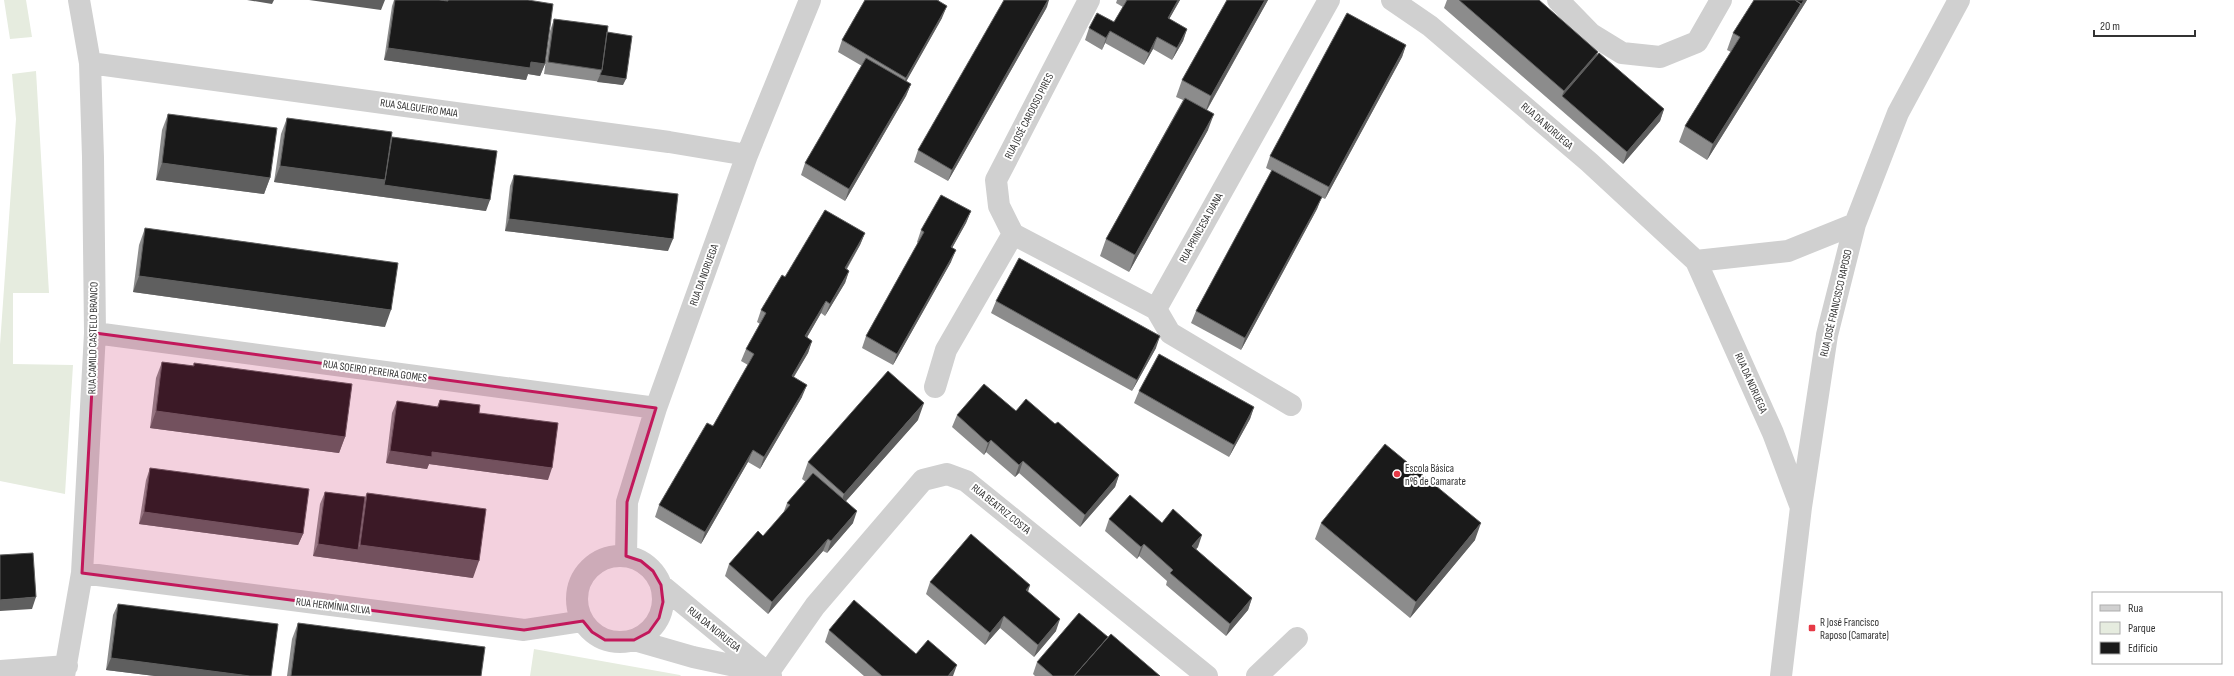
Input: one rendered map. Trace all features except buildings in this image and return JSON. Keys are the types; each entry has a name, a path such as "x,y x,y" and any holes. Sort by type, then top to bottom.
{"street":[{"name":"RUA CAMILO CASTELO BRANCO","path":"66,671 82,574 95,333 93,157 90,63 79,0"},
{"name":"RUA DA NORUEGA","path":"626,556 627,502 656,408 748,155 810,0"},
{"name":"RUA JOSÉ CARDOSO PIRES","path":"1013,234 999,206 996,180 1088,0"},
{"name":"RUA PRINCESA DIANA","path":"1156,309 1329,0"},
{"name":"RUA DA NORUEGA","path":"1392,0 1436,31 1589,162 1696,261 1773,432 1801,507"},
{"path":"1558,0 1591,34 1622,53 1660,57 1697,42 1721,0"},
{"name":"RUA JOSÉ FRANCISCO RAPOSO","path":"1781,676 1801,507 1827,335 1855,224 1898,113 1959,0"},
{"name":"RUA SALGUEIRO MAIA","path":"90,63 669,142 748,155"},
{"path":"1696,261 1788,251 1855,224"},
{"path":"935,387 946,350 1013,234 1156,309 1170,333 1291,405"},
{"name":"RUA SOEIRO PEREIRA GOMES","path":"95,333 656,408"},
{"name":"RUA BEATRIZ COSTA","path":"770,675 815,606 923,480 947,474 966,481 1207,676"},
{"path":"626,556 641,561 653,572 661,585 663,602 659,618 649,632 634,640 620,642 605,640 592,632 583,621 578,606 578,590 584,575 596,564 610,557 626,556"},
{"name":"RUA HERMÍNIA SILVA","path":"82,574 524,630 583,621"},
{"name":"RUA DA NORUEGA","path":"661,585 770,675"},
{"path":"1257,676 1297,638"},
{"name":"RUA DA NORUEGA","path":"634,640 693,657 770,675"},
{"path":"0,671 66,671"}],"highlighted area":[{"path":"95,333 656,408 627,502 626,556 641,561 653,571 661,585 663,602 659,618 649,632 634,640 605,640 592,632 583,621 524,630 82,573"}],"green space":[{"path":"4,0 26,0 32,37 10,39"},
{"path":"36,71 49,293 13,293 13,364 73,365 65,494 0,481 0,345 16,119 12,74"},
{"path":"534,649 680,675 681,676 530,676"}],"place":[{"name":"Escola Básica nº6 de Camarate","path":"1397,474"},
{"name":"R José Francisco Raposo (Camarate)","path":"1812,628"}]}
